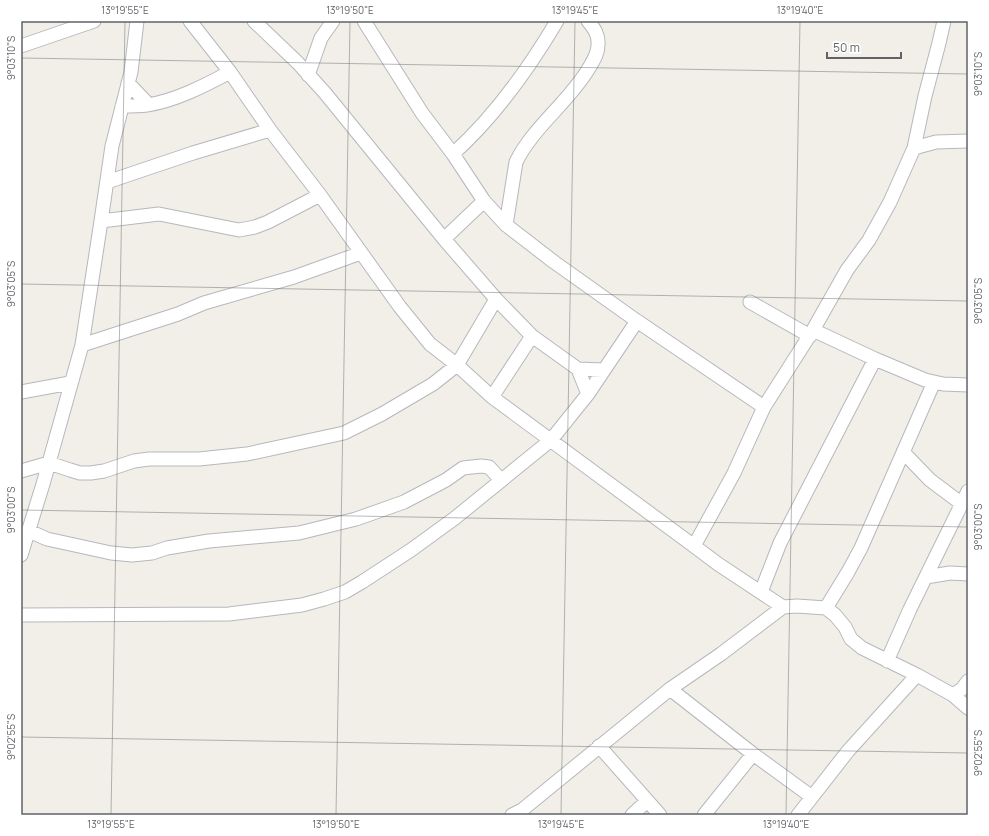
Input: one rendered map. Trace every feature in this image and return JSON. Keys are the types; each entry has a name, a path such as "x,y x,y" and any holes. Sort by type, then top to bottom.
{"street":[{"path":"21,46 67,25 94,21"},
{"path":"21,555 25,532 43,484 70,383 82,345 112,146 131,72 137,21"},
{"path":"190,21 230,72 270,130 320,195 400,308 430,344 457,365 492,397 718,564 783,607"},
{"path":"254,21 308,74 444,239 496,299 532,336 578,369 588,394"},
{"path":"308,74 321,38 333,21"},
{"path":"364,21 422,113 453,154 484,201 506,225 543,254 637,321 764,407"},
{"path":"453,154 473,136 506,98 522,77 557,21"},
{"path":"506,225 516,162 519,156 573,91 596,56 598,45 597,34 588,21"},
{"path":"694,546 734,473 764,407 811,333 847,270 869,240 890,202 914,148 918,124 943,23"},
{"path":"122,106 148,104 187,92 209,84 230,72"},
{"path":"128,84 148,104"},
{"path":"918,124 936,142"},
{"path":"107,182 193,153 270,130"},
{"path":"914,148 936,142 968,141"},
{"path":"101,221 159,214 239,230 255,227 268,222 320,195"},
{"path":"444,239 484,201"},
{"path":"82,345 178,314 204,303 294,277 361,253"},
{"path":"23,471 49,463 80,473 91,473 104,471 134,461 149,459 199,459 247,454 344,433 382,414 434,384 457,365 496,299"},
{"path":"750,302 811,333 925,380 968,385"},
{"path":"21,616 229,614 302,605 345,592 411,550 455,518 551,440 588,394 637,321"},
{"path":"492,397 532,336"},
{"path":"762,592 780,543 874,359"},
{"path":"578,369 603,370"},
{"path":"826,608 861,548 934,382"},
{"path":"21,392 70,383"},
{"path":"903,452 930,480 962,504"},
{"path":"25,532 47,539 111,553 132,555 152,553 167,548 203,542 299,534 356,520 404,502 446,480 463,468 481,466 489,467 501,480"},
{"path":"23,471 43,484"},
{"path":"887,660 910,609 968,491"},
{"path":"935,558 950,573"},
{"path":"926,577 950,573 968,574"},
{"path":"518,813 670,690 783,607 797,606 826,608 835,615 845,627 851,639 862,648 917,675 953,695 968,708"},
{"path":"798,815 848,751 917,675"},
{"path":"953,695 962,689 968,681"},
{"path":"670,690 812,797"},
{"path":"599,746 660,815"},
{"path":"704,815 753,754"},
{"path":"632,815 647,801"}]}
